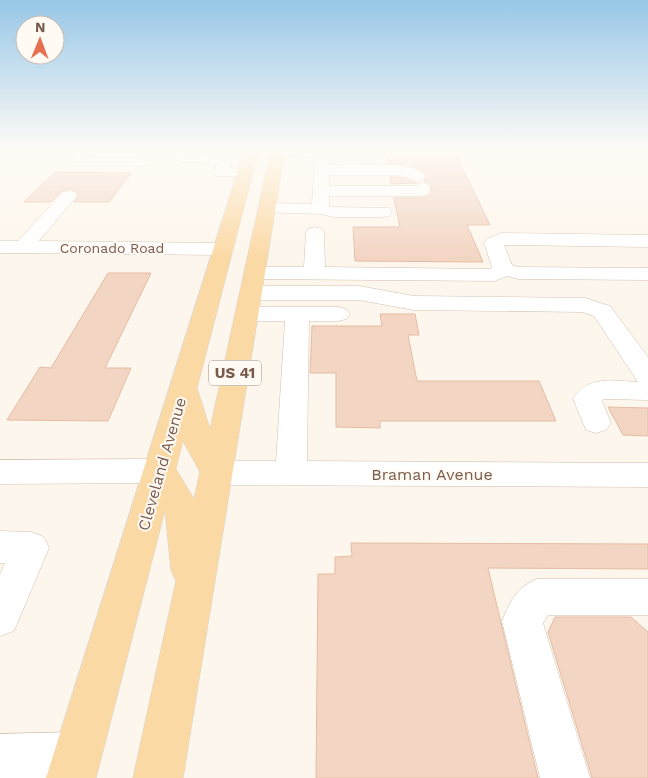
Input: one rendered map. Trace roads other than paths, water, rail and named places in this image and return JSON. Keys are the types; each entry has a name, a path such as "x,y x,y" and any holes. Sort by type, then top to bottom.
{"main road":[{"name":"Cleveland Avenue","path":"74,767 242,185"},
{"name":"US 41","path":"158,778 267,208 268,185"},
{"path":"184,387 197,438 217,473"},
{"path":"160,471 183,510 193,596"}],"street":[{"path":"320,209 321,185"},
{"path":"321,191 422,191 421,185"},
{"path":"24,247 69,196"},
{"path":"267,208 320,209 334,212 383,212"},
{"path":"314,274 315,233"},
{"path":"503,269 494,243 501,239 648,241"},
{"name":"Coronado Road","path":"0,247 224,248"},
{"path":"251,294 314,274 495,275 503,269"},
{"path":"503,269 518,273 648,274"},
{"path":"251,294 359,293 414,303 585,305 602,311 648,376"},
{"path":"251,294 297,314 338,314"},
{"path":"291,474 297,314"},
{"path":"596,423 586,399 598,390 648,391"},
{"path":"0,472 160,471"},
{"name":"Braman Avenue","path":"217,473 648,475"},
{"path":"0,547 31,548 0,617"},
{"path":"565,778 522,621 537,597 648,597"},
{"path":"0,758 74,767"}]}
